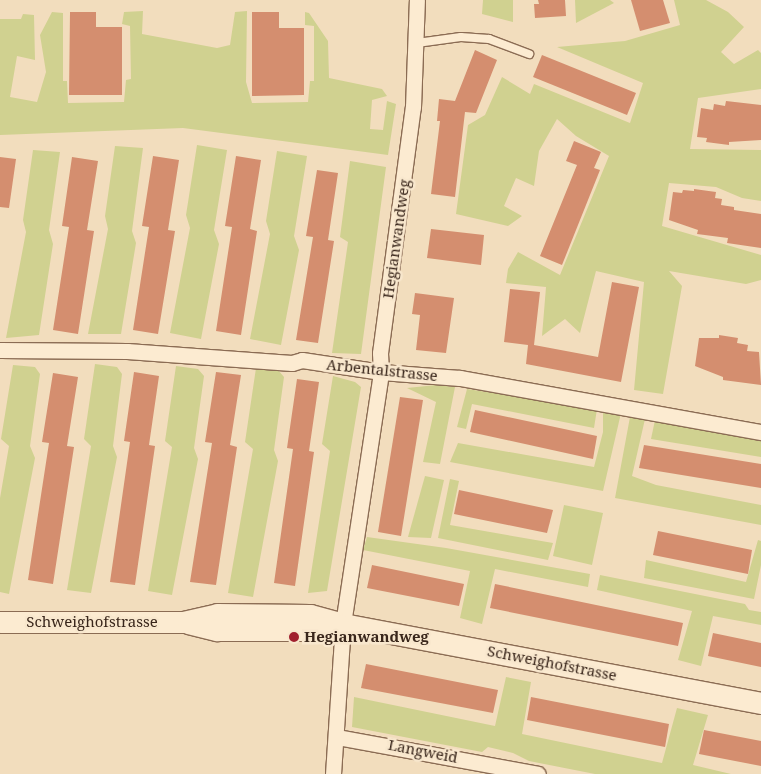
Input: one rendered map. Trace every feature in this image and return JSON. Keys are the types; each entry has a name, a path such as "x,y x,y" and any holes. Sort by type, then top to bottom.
{"main road":[{"name":"Schweighofstrasse","path":"0,622 183,622 217,614 310,614 343,624 761,703"}],"street":[{"name":"Hegianwandweg","path":"333,774 337,737 343,624 381,372 380,353 413,107 417,43 416,0"},
{"name":"Arbentalstrasse","path":"0,350 127,351 292,363 302,360 381,372 460,378 761,432"},
{"name":"Langweid","path":"337,737 538,774"}],"lane":[{"path":"417,43 462,38 489,39 529,54"}],"green space":[{"path":"483,0 513,0 513,22 482,14"},
{"path":"575,0 610,0 614,3 576,23"},
{"path":"674,0 706,0 728,12 744,27 721,52 734,64 758,50 761,53 761,89 698,98 690,149 761,150 761,201 742,198 716,187 669,183 662,226 761,255 761,280 746,284 669,271 682,286 663,394 634,390 644,282 596,271 580,333 565,319 542,336 546,287 506,283 508,269 518,252 560,275 609,156 576,136 557,119 539,151 534,186 516,178 504,206 522,216 508,226 456,214 468,125 485,115 502,77 530,94 534,84 630,123 643,83 557,47 625,41 680,25"},
{"path":"143,11 142,34 217,48 230,45 235,12 247,11 246,82 252,103 308,102 310,81 314,81 314,26 305,25 305,12 309,13 328,41 329,78 382,89 387,96 372,100 370,129 383,130 387,101 396,104 388,155 183,128 0,135 0,19 21,19 23,14 34,15 35,60 17,56 10,97 37,102 46,72 40,35 52,12 63,13 63,81 67,81 68,103 124,102 126,80 131,79 130,26 122,24 124,12"},
{"path":"197,145 227,150 214,230 219,244 201,339 170,333 190,228 186,215"},
{"path":"115,146 143,148 132,231 136,243 121,334 88,334 108,229 105,216"},
{"path":"33,150 60,152 49,230 53,244 39,335 6,338 26,232 23,220"},
{"path":"277,151 307,156 294,236 299,250 281,345 250,339 270,234 266,221"},
{"path":"350,161 386,167 361,354 332,353 348,242 340,237"},
{"path":"95,364 117,367 122,374 113,446 117,457 91,593 67,590 91,446 84,439"},
{"path":"13,365 35,367 40,374 30,446 35,458 9,594 0,592 0,498 9,446 1,439"},
{"path":"176,366 198,369 204,376 194,448 198,459 172,595 148,591 172,447 165,441"},
{"path":"256,368 278,370 284,377 274,450 278,461 253,597 228,593 253,449 245,442"},
{"path":"333,376 355,382 361,387 327,591 308,593 330,451 322,444"},
{"path":"436,385 455,387 440,464 423,462 436,402 407,388"},
{"path":"467,389 597,409 594,428 472,404 466,429 457,427"},
{"path":"603,411 621,413 603,491 450,462 458,443 594,467 603,432"},
{"path":"630,417 645,419 632,476 656,485 761,505 761,525 615,498"},
{"path":"655,420 761,438 761,457 651,439"},
{"path":"425,476 444,480 431,538 408,537"},
{"path":"450,479 459,481 450,525 553,543 548,560 438,538"},
{"path":"564,505 603,513 592,565 553,556"},
{"path":"367,537 446,548 590,574 588,587 495,569 482,624 460,618 470,571 363,550"},
{"path":"758,540 761,541 761,565 754,599 644,578 646,560 746,582"},
{"path":"600,575 745,604 749,610 761,612 761,625 713,616 701,666 678,660 692,611 597,590"},
{"path":"506,677 531,682 522,734 662,763 677,708 708,715 693,765 731,774 595,774 529,761 513,753 488,747 482,752 352,727 354,697 495,726"}],"building":[{"path":"538,0 565,0 566,16 535,18 534,4 539,4"},
{"path":"631,0 663,0 670,23 640,31"},
{"path":"70,12 96,12 96,27 122,27 122,95 69,95"},
{"path":"252,12 279,12 279,28 304,28 304,95 252,96"},
{"path":"475,50 497,60 476,113 465,112 455,197 431,194 440,121 437,121 439,99 455,101"},
{"path":"542,55 636,93 627,115 533,77"},
{"path":"726,101 761,105 761,140 729,142 729,145 706,142 707,138 697,137 701,108 713,110 714,104 725,106"},
{"path":"574,141 601,152 594,168 600,170 562,265 540,256 577,165 566,161"},
{"path":"153,156 179,160 168,230 175,231 158,334 133,330 149,227 142,226"},
{"path":"236,156 261,160 250,229 257,231 241,335 216,331 232,227 225,226"},
{"path":"0,157 16,159 9,208 0,207"},
{"path":"72,157 98,161 87,230 94,231 78,334 53,330 69,227 62,226"},
{"path":"317,170 338,173 328,240 334,241 318,343 296,340 313,237 306,236"},
{"path":"694,189 716,192 715,198 722,199 721,205 734,207 734,210 761,214 761,248 727,243 728,238 697,234 698,230 669,220 673,192 682,193 683,190 694,191"},
{"path":"431,229 484,235 481,265 427,258"},
{"path":"612,282 639,287 621,382 526,364 528,345 504,342 510,289 540,292 534,345 598,357"},
{"path":"415,293 454,298 446,353 416,350 420,315 412,314"},
{"path":"719,335 738,338 737,343 748,345 747,351 759,352 761,385 723,380 723,377 695,366 699,338 719,338"},
{"path":"134,372 159,376 149,445 155,446 135,585 110,582 130,442 124,441"},
{"path":"216,372 241,375 230,445 237,447 216,585 190,582 212,443 205,442"},
{"path":"53,373 78,377 67,446 74,447 53,584 28,580 49,443 42,442"},
{"path":"297,379 319,382 309,451 314,452 295,586 274,583 293,449 287,448"},
{"path":"400,397 423,400 401,536 378,532"},
{"path":"475,410 597,436 593,459 470,432"},
{"path":"644,445 761,464 761,488 639,468"},
{"path":"459,490 553,510 547,533 454,514"},
{"path":"658,531 752,550 748,574 653,555"},
{"path":"372,565 464,584 459,606 367,588"},
{"path":"495,584 683,623 678,646 490,608"},
{"path":"713,633 761,643 761,667 708,656"},
{"path":"366,664 498,690 493,713 361,688"},
{"path":"531,697 669,724 665,747 527,720"},
{"path":"704,730 761,741 761,766 699,754"}],"place":[{"name":"Hegianwandweg","path":"294,637"}]}
